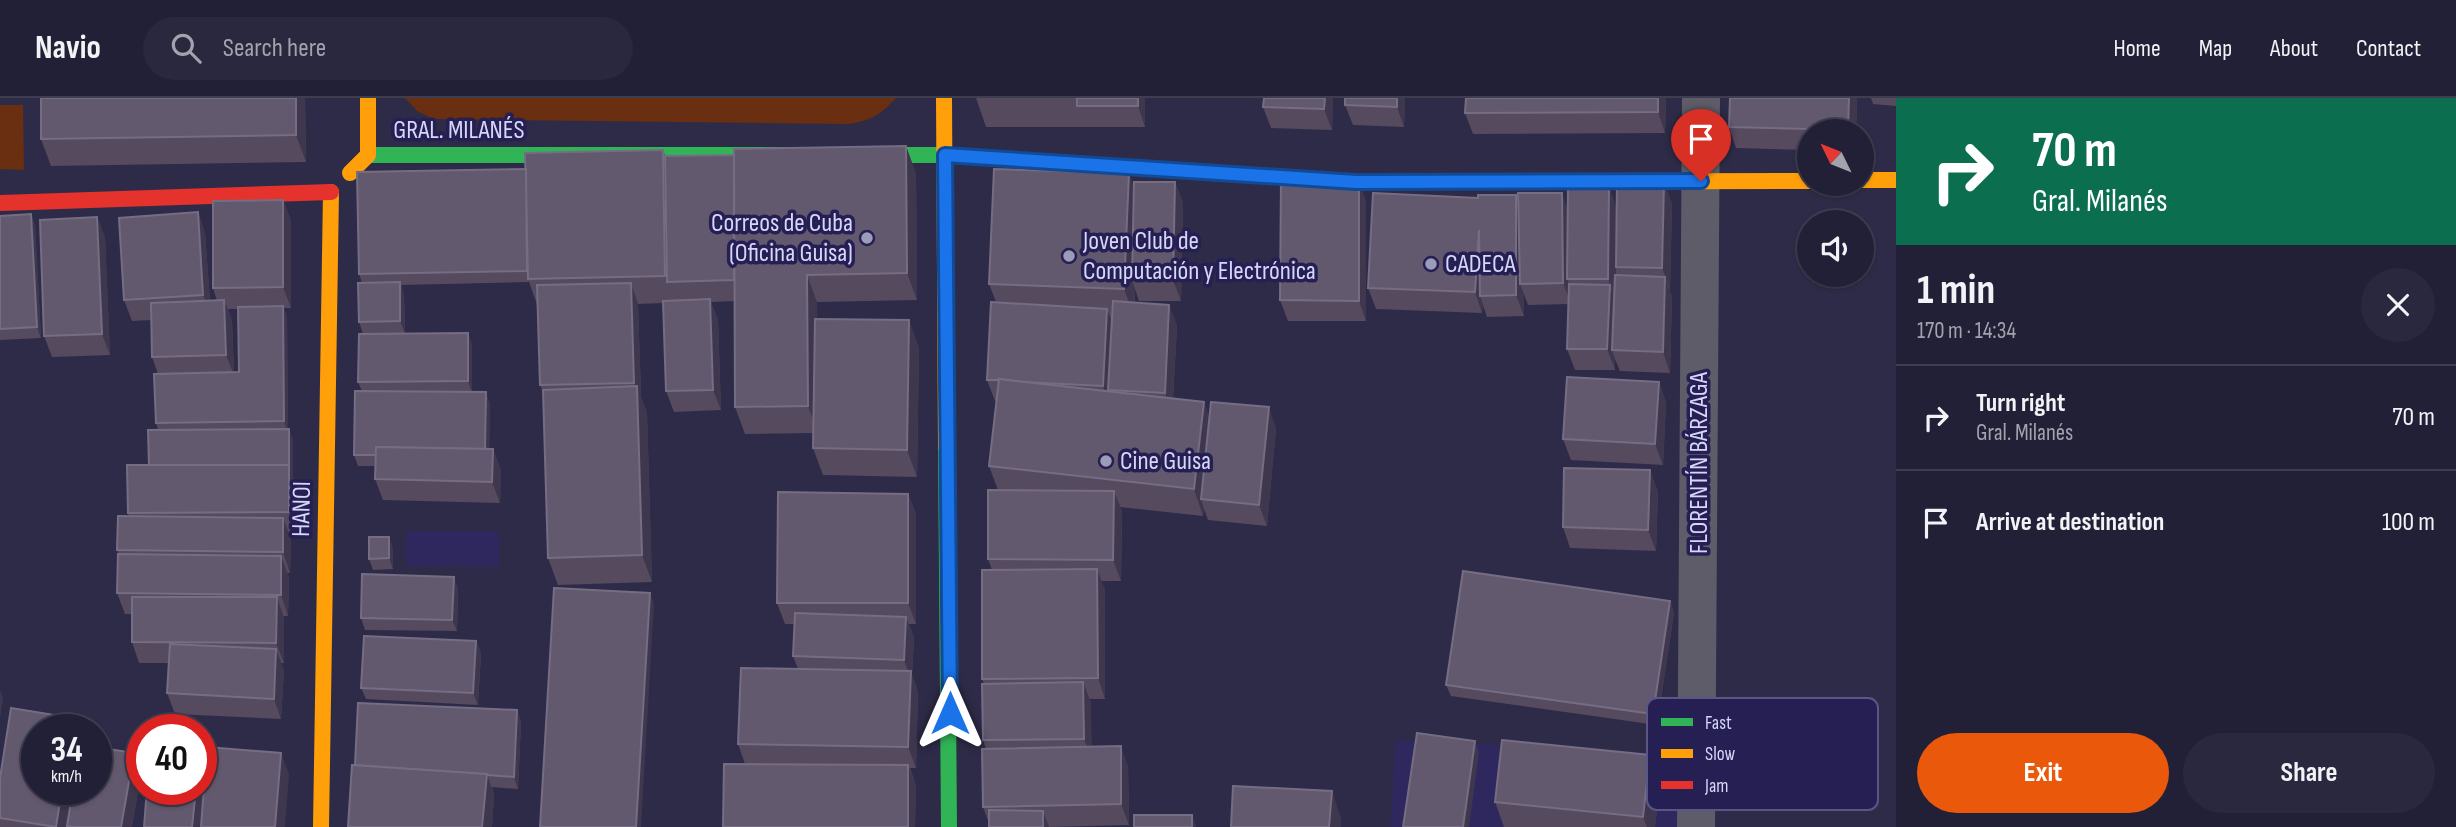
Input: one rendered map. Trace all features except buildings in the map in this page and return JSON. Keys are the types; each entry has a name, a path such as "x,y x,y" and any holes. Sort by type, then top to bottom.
{"street":[{"path":"0,204 331,192 368,155 368,98"},
{"path":"944,98 949,827"},
{"name":"FLORENTÍN BÁRZAGA","path":"1697,698 1701,98"},
{"name":"GRAL. MILANÉS","path":"368,155 806,155"},
{"path":"848,155 945,155 1356,182 1797,181"},
{"path":"1874,180 1896,180"},
{"name":"HANOI","path":"321,827 331,192"}],"shaded area":[{"path":"405,98 896,98 875,116 849,124 433,119 417,111"},
{"path":"0,105 23,105 24,170 0,169"},
{"path":"406,531 499,531 499,566 406,566"},
{"path":"1395,740 1647,752 1647,810 1683,810 1682,827 1391,827"}],"traffic: fast":[{"path":"368,155 786,155"},
{"path":"857,155 945,155 1324,180"},
{"path":"946,447 949,827"}],"traffic: slow":[{"path":"350,173 368,155 368,98"},
{"path":"944,98 946,447"},
{"path":"1324,180 1797,181"},
{"path":"1874,180 1896,180"},
{"path":"321,827 331,192"}],"traffic: jam":[{"path":"0,203 331,192"}],"place":[{"name":"Correos de Cuba (Oficina Guisa)","path":"867,238"},
{"name":"Joven Club de Computación y Electrónica","path":"1069,256"},
{"name":"CADECA","path":"1431,264"},
{"name":"Cine Guisa","path":"1106,461"}],"route":[{"path":"950,713 945,155 1356,182 1701,181"}]}
